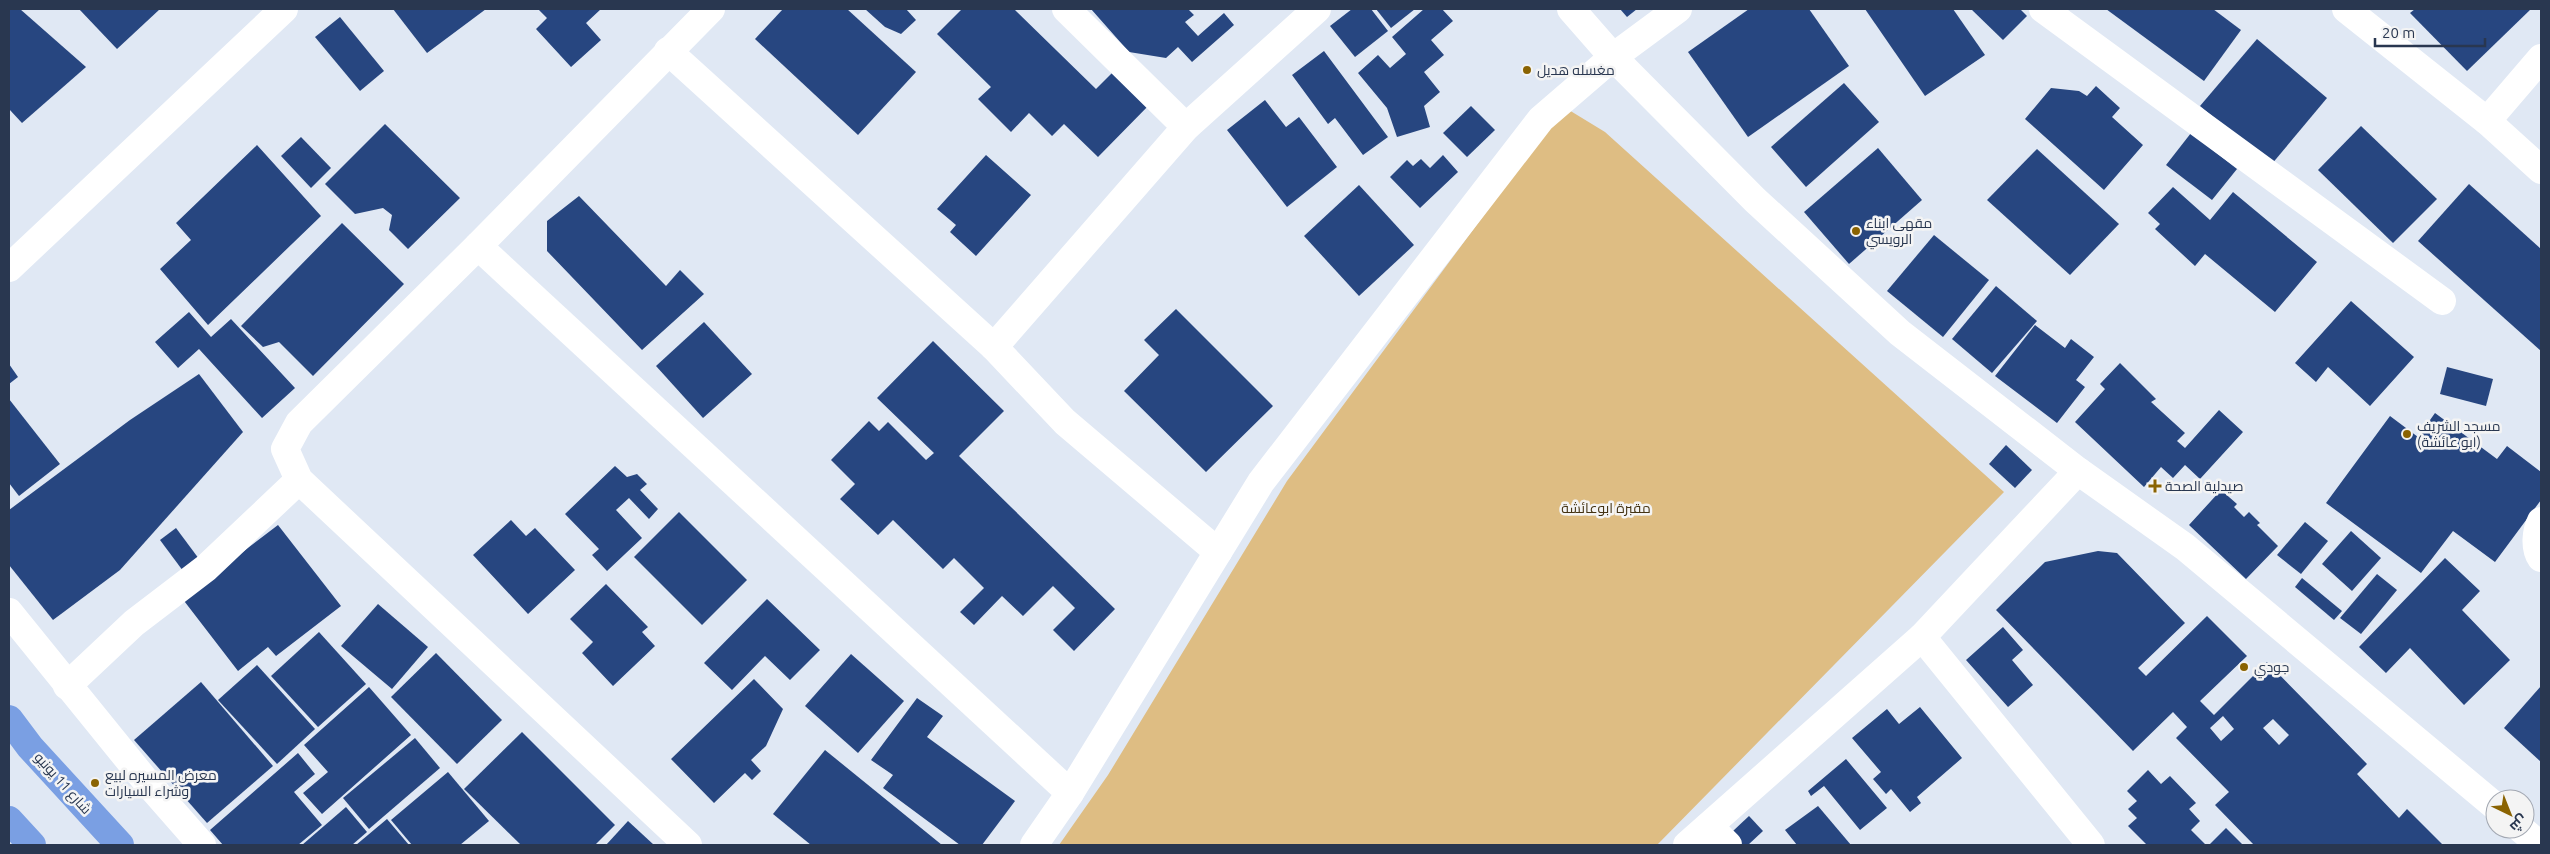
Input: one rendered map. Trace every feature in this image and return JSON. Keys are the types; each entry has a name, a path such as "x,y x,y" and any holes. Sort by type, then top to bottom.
{"highway":[{"name":"شارع 11 يونيو","path":"9,719 30,747 120,845"},
{"path":"9,820 32,845"}],"street":[{"path":"9,268 284,9"},
{"path":"688,845 299,480 285,449 298,423 478,246 711,9"},
{"path":"1066,9 1186,127"},
{"path":"994,347 1186,127 1317,9"},
{"path":"1571,9 1613,57 1755,200 1900,333 2078,471 2185,547 2485,798"},
{"path":"1034,845 1070,793 1261,482 1541,119 1613,57 1678,9"},
{"path":"2043,9 2442,301"},
{"path":"2346,9 2486,121 2541,170"},
{"path":"668,51 994,347 1064,422 1218,552"},
{"path":"2486,121 2541,58"},
{"path":"478,246 1070,793"},
{"path":"1687,845 1922,637 2078,471"},
{"path":"68,686 134,623 206,568 299,480"},
{"path":"2541,521 2537,528 2537,552 2541,558"},
{"path":"9,612 145,780 202,845"},
{"path":"1922,637 2091,845"},
{"path":"1709,826 1728,845"}],"green space":[{"name":"مقبرة ابوعائشة","path":"1564,107 1605,132 2004,492 1657,845 1059,845 1108,775 1287,481"}],"building":[{"path":"9,9 20,9 86,67 22,123 9,109"},
{"path":"79,9 160,9 117,49"},
{"path":"393,9 486,9 427,53"},
{"path":"538,9 601,9 586,23 601,40 571,67 536,29 547,18"},
{"path":"783,9 847,9 916,72 858,135 755,39"},
{"path":"865,9 906,9 916,20 901,34 885,27"},
{"path":"962,9 1014,9 1096,89 1118,67 1153,101 1098,157 1064,124 1052,136 1029,113 1011,132 978,99 991,87 937,34"},
{"path":"1091,9 1188,9 1194,15 1185,22 1198,36 1224,13 1234,25 1192,62 1178,47 1166,58 1129,52"},
{"path":"1352,9 1371,9 1388,31 1355,57 1330,26"},
{"path":"1376,9 1415,9 1391,28"},
{"path":"1424,9 1442,9 1453,21 1431,40 1444,55 1424,72 1440,92 1424,106 1430,127 1397,137 1387,108 1358,73 1378,55 1390,68 1406,54 1392,37"},
{"path":"1620,9 1637,9 1627,17"},
{"path":"1749,9 1809,9 1849,66 1748,137 1688,52"},
{"path":"1865,9 1953,9 1985,55 1925,96"},
{"path":"1971,9 2020,9 2027,16 2003,40"},
{"path":"2106,9 2213,9 2241,30 2204,81"},
{"path":"2415,9 2531,9 2467,71 2410,13"},
{"path":"340,17 384,71 360,91 315,37"},
{"path":"2257,39 2327,98 2271,165 2200,106"},
{"path":"1324,51 1388,137 1363,155 1335,118 1328,124 1292,75"},
{"path":"1844,83 1879,122 1806,187 1771,147"},
{"path":"2096,86 2120,108 2112,117 2143,145 2104,190 2025,119 2051,88 2079,91 2087,96"},
{"path":"1265,100 1286,127 1299,117 1337,167 1287,207 1227,130"},
{"path":"1471,106 1495,130 1467,157 1443,133"},
{"path":"385,124 460,198 408,249 389,230 392,215 383,208 355,214 325,184"},
{"path":"2361,126 2437,199 2393,243 2318,170"},
{"path":"2191,133 2237,169 2212,200 2166,165"},
{"path":"301,137 331,168 311,188 281,156"},
{"path":"257,145 321,216 208,325 160,269 191,240 176,223"},
{"path":"1878,148 1922,200 1849,264 1804,212"},
{"path":"2037,149 2119,224 2070,275 1987,200"},
{"path":"986,155 1031,195 976,256 950,232 956,225 937,209"},
{"path":"1443,155 1458,172 1420,208 1390,177 1407,160 1413,166 1421,159 1430,168"},
{"path":"2469,184 2541,249 2541,351 2418,241"},
{"path":"1359,185 1414,245 1359,296 1304,236"},
{"path":"2173,187 2210,220 2233,192 2317,262 2275,312 2205,254 2195,266 2155,229 2160,224 2148,213"},
{"path":"579,196 666,286 680,270 704,294 642,350 547,251 547,221"},
{"path":"342,223 404,284 313,376 279,342 263,347 241,326"},
{"path":"1934,235 1989,280 1943,337 1887,291"},
{"path":"1996,286 2037,321 1992,373 1952,339"},
{"path":"2351,301 2414,357 2370,406 2328,367 2316,382 2295,363"},
{"path":"1176,309 1273,406 1206,472 1124,391 1159,355 1144,340"},
{"path":"189,312 211,337 231,319 295,388 262,418 199,349 178,368 155,342"},
{"path":"704,322 752,374 703,418 656,366"},
{"path":"2035,325 2065,348 2071,339 2094,357 2076,380 2085,387 2057,423 1995,376"},
{"path":"933,341 1004,411 959,456 1115,609 1074,651 1053,630 1075,608 1053,586 1023,616 1002,596 974,625 960,612 984,588 954,558 943,569 893,520 878,535 840,499 855,484 831,460 869,421 879,431 888,422 926,460 934,453 877,398"},
{"path":"2120,363 2156,399 2151,402 2185,433 2177,441 2185,448 2219,410 2243,432 2200,479 2185,465 2173,478 2161,467 2144,487 2075,422 2105,389 2100,384"},
{"path":"9,364 18,377 9,384"},
{"path":"2447,367 2493,379 2486,406 2440,394"},
{"path":"199,374 243,432 120,570 53,620 9,565 9,510 130,420"},
{"path":"9,399 60,464 19,496 9,483"},
{"path":"2435,413 2497,459 2507,446 2541,472 2541,500 2495,562 2453,531 2421,573 2326,503 2390,416 2418,437"},
{"path":"2006,445 2032,470 2015,488 1989,464"},
{"path":"615,466 627,477 637,474 647,484 640,490 658,509 649,519 629,498 616,510 642,538 607,571 592,555 599,549 565,514"},
{"path":"2221,490 2237,504 2234,507 2244,517 2249,512 2260,523 2257,525 2278,546 2246,579 2189,525"},
{"path":"679,512 747,580 702,625 634,557"},
{"path":"511,520 526,536 535,528 575,570 528,614 473,555"},
{"path":"2305,522 2328,541 2301,574 2277,555"},
{"path":"278,525 341,606 276,656 268,647 238,671 178,593 219,570"},
{"path":"176,528 205,567 189,579 160,540"},
{"path":"2351,531 2381,558 2352,591 2322,564"},
{"path":"2098,551 2117,553 2185,623 2138,668 2146,676 2207,616 2247,656 2200,701 2214,715 2267,662 2367,764 2357,774 2399,818 2407,809 2443,845 2254,845 2215,805 2229,792 2176,738 2187,727 2173,712 2133,751 1996,610 2045,562","holes":["2223,716 2234,729 2221,741 2210,728","2273,719 2289,735 2279,745 2263,728"]},
{"path":"2445,558 2480,591 2462,610 2510,660 2464,705 2410,648 2386,673 2359,647"},
{"path":"2377,574 2397,590 2361,634 2340,618"},
{"path":"2302,578 2342,611 2334,620 2295,587"},
{"path":"606,584 648,627 642,632 655,646 613,686 582,653 593,642 570,619"},
{"path":"767,599 820,650 790,680 765,656 732,690 704,663"},
{"path":"378,604 428,647 392,689 341,646"},
{"path":"2003,627 2023,650 2012,660 2033,685 2008,707 1966,660"},
{"path":"319,632 366,684 318,727 271,676"},
{"path":"436,653 502,720 457,764 391,697"},
{"path":"851,654 904,701 858,753 805,706"},
{"path":"257,665 315,729 277,764 218,700"},
{"path":"754,679 783,709 766,746 751,760 761,771 752,780 745,773 714,803 671,759"},
{"path":"201,682 273,766 207,823 134,740"},
{"path":"2541,686 2541,762 2504,728"},
{"path":"369,687 411,735 322,814 303,793 328,772 304,745"},
{"path":"917,698 943,716 927,737 1015,801 982,845 960,845 883,788 893,775 871,760"},
{"path":"1920,707 1962,758 1917,797 1921,803 1910,812 1891,789 1886,794 1873,779 1881,772 1852,738 1887,709 1899,724"},
{"path":"522,732 615,825 595,845 521,845 464,789"},
{"path":"415,738 440,768 369,829 343,798"},
{"path":"825,750 942,845 811,845 773,814"},
{"path":"298,753 315,774 294,792 322,825 298,845 223,845 210,830"},
{"path":"1846,759 1887,808 1860,830 1824,786 1811,796 1808,791"},
{"path":"2148,770 2161,784 2170,776 2196,803 2189,809 2200,821 2191,830 2206,845 2147,845 2128,826 2137,818 2128,809 2137,801 2127,791"},
{"path":"448,772 489,821 460,845 412,845 391,820"},
{"path":"1818,806 1851,845 1797,845 1785,830"},
{"path":"346,807 367,832 352,845 302,845"},
{"path":"1749,816 1763,831 1748,845 1718,845"},
{"path":"387,819 409,845 356,845"},
{"path":"628,821 654,845 606,845"},
{"path":"2226,828 2243,845 2209,845"}],"place":[{"name":"مغسله هديل","path":"1527,70"},
{"name":"مقهى ابناء الرويسي","path":"1856,231"},
{"name":"مسجد الشريف (ابو عائشة)","path":"2407,434"},
{"name":"صيدلية الصحة","path":"2155,486"},
{"name":"جودي","path":"2244,667"},
{"name":"معرض المسيره لبيع وشراء السيارات","path":"95,783"}]}
